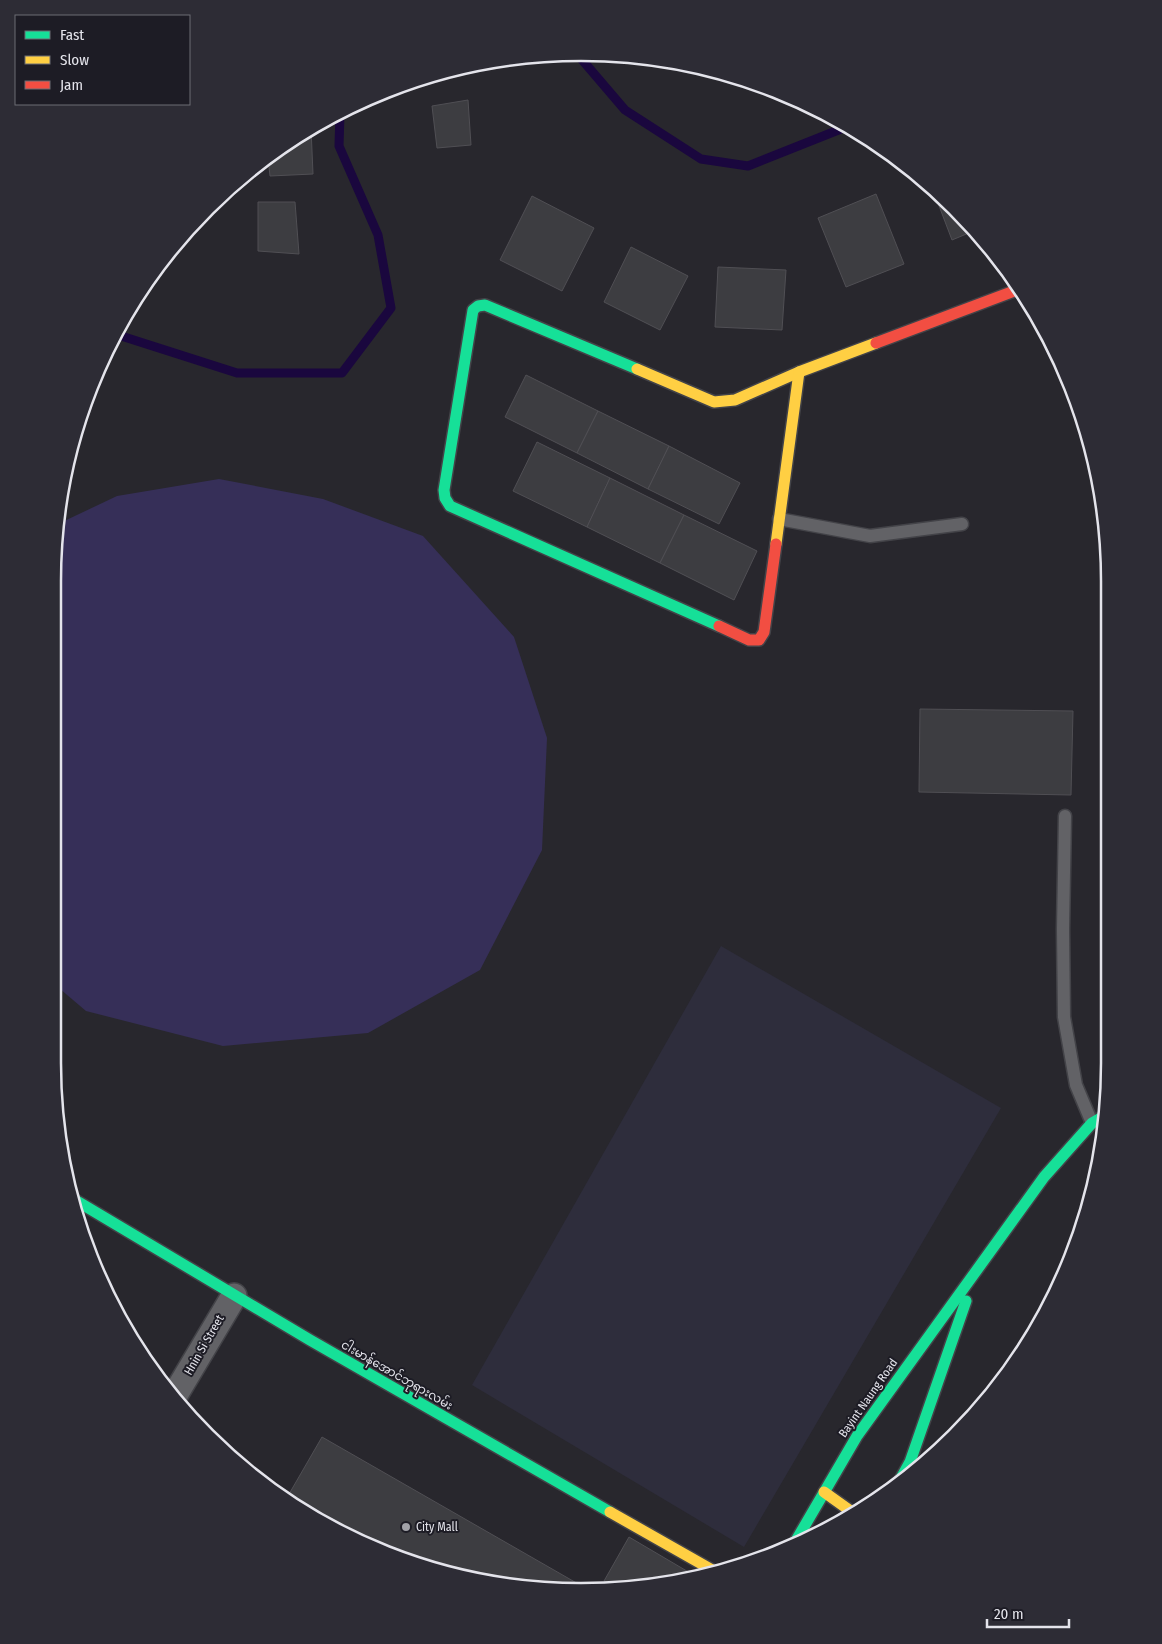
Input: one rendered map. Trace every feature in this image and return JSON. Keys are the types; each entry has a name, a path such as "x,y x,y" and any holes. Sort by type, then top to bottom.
{"main road":[{"path":"799,372 764,632 759,640 749,640 450,506 445,498 444,490 473,310 478,306 485,305 714,402 735,400 799,372 1013,292"},
{"name":"Bayint Naung Road","path":"800,1534 857,1436 1044,1178 1092,1123 1097,1120"},
{"name":"ငါးမာန်အောင်ဘုရားလမ်း","path":"81,1203 234,1296 482,1440 707,1567"},
{"name":"Bayint Naung Road","path":"907,1467 975,1274"},
{"path":"824,1492 848,1509"}],"street":[{"name":"Hnin Si Street","path":"178,1390 234,1296"}],"lane":[{"path":"779,519 870,536 962,524"},
{"path":"1065,816 1064,1017 1076,1085 1092,1123"}],"shaded area":[{"path":"219,479 323,499 423,536 514,637 547,738 542,850 480,970 368,1033 223,1046 86,1011 61,990 62,547 65,521 117,496"},
{"path":"721,946 1001,1108 744,1547 472,1385"}],"building":[{"path":"468,100 471,145 437,148 432,106"},
{"path":"311,137 313,174 270,176 269,166"},
{"path":"876,194 904,264 846,287 818,218"},
{"path":"532,196 594,228 562,291 500,260"},
{"path":"258,202 295,202 299,254 258,251"},
{"path":"938,203 968,233 952,240"},
{"path":"631,247 688,276 660,330 604,302"},
{"path":"718,267 786,270 782,330 715,327"},
{"path":"526,375 598,411 577,453 505,417"},
{"path":"598,411 669,446 648,489 577,453"},
{"path":"537,442 610,478 587,527 513,491"},
{"path":"669,446 740,483 719,524 648,489"},
{"path":"610,478 684,515 660,563 587,527"},
{"path":"684,515 757,551 734,600 660,563"},
{"path":"920,709 1073,711 1071,795 919,792"},
{"name":"City Mall","path":"322,1437 576,1583 547,1582 480,1573 414,1555 351,1529 290,1493"},
{"path":"629,1537 688,1572 615,1582 604,1581"}],"waterway":[{"path":"583,61 625,110 701,159 748,166 839,130"},
{"path":"123,336 237,373 342,373 391,308 378,235 339,146 340,121"}],"traffic: fast":[{"path":"637,369 485,305 478,306 473,310 444,490 445,498 450,506 719,626"},
{"path":"800,1534 857,1436 1044,1177 1092,1123 1097,1120"},
{"path":"81,1203 310,1340 610,1512"},
{"path":"907,1467 966,1301"}],"traffic: slow":[{"path":"637,369 714,402 735,400 799,372 876,343"},
{"path":"776,544 799,372"},
{"path":"824,1492 848,1509"},
{"path":"610,1512 707,1567"}],"traffic: jam":[{"path":"876,343 1013,292"},
{"path":"719,626 749,640 759,640 764,632 776,544"}],"place":[{"name":"City Mall","path":"406,1527"}]}
